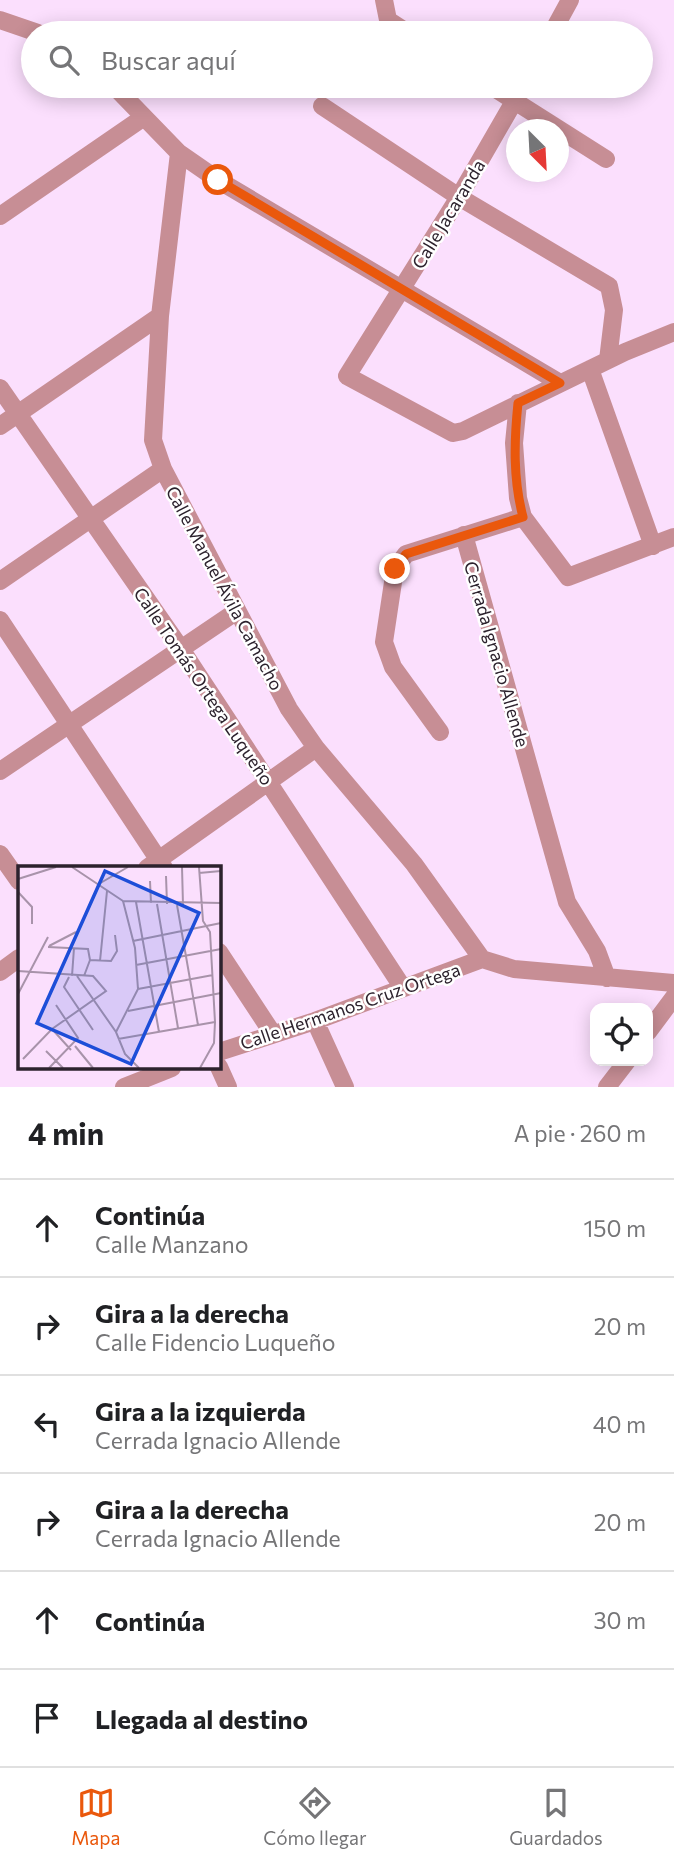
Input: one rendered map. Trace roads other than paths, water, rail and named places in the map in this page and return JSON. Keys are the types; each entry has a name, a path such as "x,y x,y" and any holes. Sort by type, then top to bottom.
{"street":[{"path":"384,0 390,21"},
{"path":"559,21 570,0"},
{"path":"0,20 21,27"},
{"path":"126,98 178,153 218,180 560,383"},
{"name":"Calle Jacaranda","path":"517,98 459,197 346,376 453,433 463,431 518,403"},
{"path":"524,98 606,159"},
{"path":"322,106 459,197 609,286 614,310 608,360"},
{"path":"0,216 144,117"},
{"name":"Calle Manuel Ávila Camacho","path":"178,153 160,316 153,440 163,470 289,709 316,748 414,864 482,959"},
{"path":"0,426 160,316"},
{"path":"674,332 518,403 514,443 518,498 523,517 568,577 674,537"},
{"path":"590,369 653,546"},
{"name":"Calle Tomás Ortega Luqueño","path":"0,388 181,649 404,988"},
{"path":"0,581 163,470"},
{"path":"440,732 393,667 384,642 395,569 406,554 523,517"},
{"name":"Cerrada Ignacio Allende","path":"464,535 567,902 597,951 607,978"},
{"path":"0,771 237,611"},
{"path":"0,620 69,724 156,865 316,748"},
{"path":"0,854 18,880"},
{"path":"220,954 273,1034"},
{"path":"0,972 18,959"},
{"path":"482,959 514,969 674,983"},
{"name":"Calle Hermanos Cruz Ortega","path":"220,1052 314,1021 482,959"},
{"path":"653,1025 674,997"},
{"path":"314,1021 345,1087"},
{"path":"607,1087 623,1066"},
{"path":"220,1070 228,1087"},
{"path":"124,1087 148,1072"}]}
